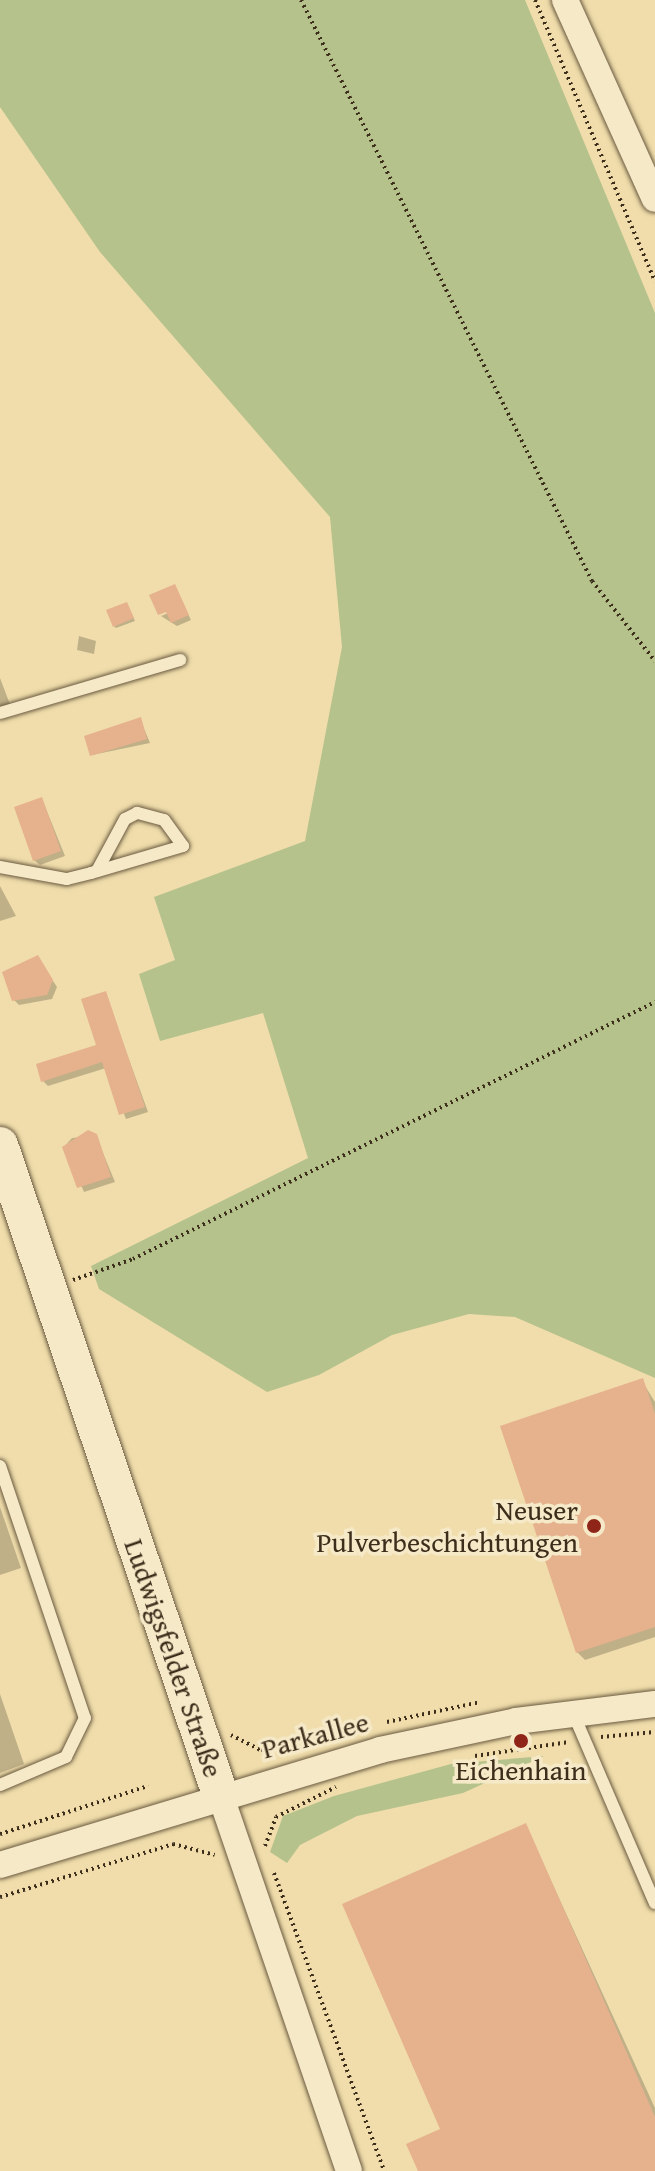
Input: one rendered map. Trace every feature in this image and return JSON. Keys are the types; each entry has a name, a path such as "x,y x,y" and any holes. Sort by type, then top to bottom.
{"street":[{"path":"565,0 655,199"},
{"name":"Ludwigsfelder Straße","path":"0,1145 349,2171"},
{"name":"Parkallee","path":"0,1865 220,1794 393,1747 573,1713 655,1704"}],"lane":[{"path":"0,713 180,660"},
{"path":"0,867 67,879 97,871 126,863 183,846 164,820 137,813 125,819 97,871"},
{"path":"0,1466 85,1718 66,1757 0,1785"},
{"path":"573,1713 655,1903"}],"path":[{"path":"301,0 592,581 655,661"},
{"path":"535,0 655,282"},
{"path":"49,1288 133,1259 655,1002"},
{"path":"225,1729 261,1750 322,1737 325,1748"},
{"path":"470,1757 584,1739 655,1732"},
{"path":"334,1781 337,1791"},
{"path":"0,1834 148,1786"},
{"path":"352,1786 276,1817 265,1847 384,2171"},
{"path":"0,1897 173,1844 200,1845 223,1866"}],"green space":[{"path":"0,0 525,0 655,313 655,1378 515,1317 469,1314 392,1335 319,1375 267,1392 99,1289 91,1266 308,1158 263,1013 160,1041 139,974 175,960 154,897 305,841 342,647 330,517 100,252 0,107"},
{"path":"544,1756 463,1793 357,1816 300,1845 287,1863 270,1852 283,1816 334,1796 451,1764"}],"building":[{"path":"175,584 189,615 171,623 166,612 158,615 149,595"},
{"path":"127,602 134,618 113,627 106,610"},
{"path":"141,717 147,739 90,756 84,736"},
{"path":"42,797 61,851 33,861 14,807"},
{"path":"38,955 53,980 47,995 12,1001 2,972"},
{"path":"106,991 145,1107 119,1115 102,1062 41,1082 36,1064 96,1045 81,999"},
{"path":"88,1130 97,1134 111,1177 77,1188 62,1147"},
{"name":"Neuser Pulverbeschichtungen","path":"643,1378 655,1414 655,1627 576,1653 500,1426"},
{"path":"526,1823 655,2117 655,2171 418,2171 406,2144 440,2129 342,1904"}],"place":[{"name":"Neuser Pulverbeschichtungen","path":"594,1526"},
{"name":"Eichenhain","path":"521,1741"}]}
